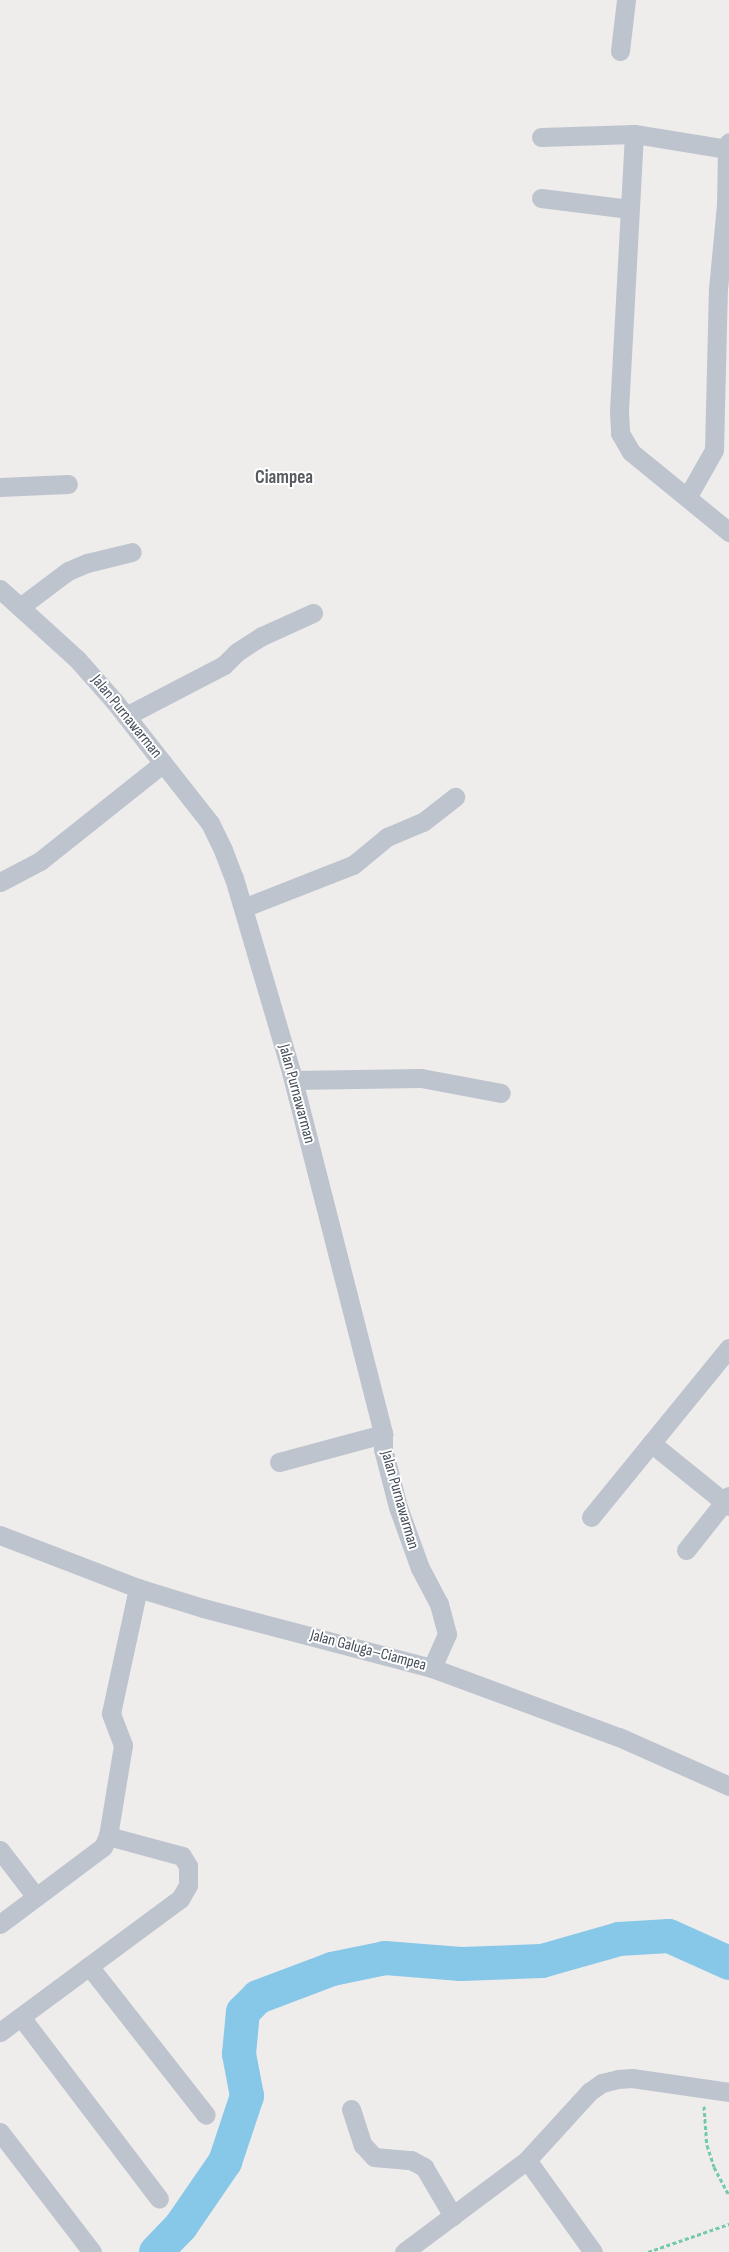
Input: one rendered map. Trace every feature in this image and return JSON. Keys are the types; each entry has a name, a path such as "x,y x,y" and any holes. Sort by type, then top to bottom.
{"street":[{"path":"620,51 626,0"},
{"path":"634,134 619,411 620,433 631,452 688,496 729,532"},
{"path":"541,137 634,134 728,146 728,205 722,371 722,450 688,496"},
{"path":"541,198 630,209"},
{"path":"0,487 68,484"},
{"path":"20,606 68,571 87,563 132,552"},
{"name":"Jalan Purnawarman","path":"0,589 77,659 126,716 210,823 230,868 293,1080 383,1434 383,1449 398,1507 413,1552 439,1604 447,1634 432,1668"},
{"path":"126,716 224,665 237,652 262,636 313,613"},
{"path":"0,882 40,861 163,763"},
{"path":"243,908 353,865 387,837 423,822 455,797"},
{"path":"293,1080 421,1078 501,1093"},
{"path":"591,1517 729,1348"},
{"path":"279,1462 383,1434"},
{"path":"651,1443 727,1501 686,1550"},
{"name":"Jalan Galuga–Ciampea","path":"0,1535 138,1588 203,1608 432,1668 620,1737 729,1786"},
{"path":"0,1924 103,1848 108,1836 123,1745 111,1712 138,1588"},
{"path":"0,2032 180,1899 188,1885 188,1866 182,1856 108,1836"},
{"path":"0,1850 36,1897"},
{"path":"90,1966 206,2115"},
{"path":"21,2017 159,2199"},
{"path":"404,2252 527,2160 589,2092 602,2083 618,2078 632,2078 729,2092"},
{"path":"352,2109 363,2145 374,2157 411,2160 424,2167 453,2216"},
{"path":"0,2132 92,2252"},
{"path":"527,2160 593,2252"}],"path":[{"path":"704,2088 707,2145 714,2167 729,2195"},
{"path":"648,2252 729,2224"}],"waterway":[{"path":"156,2252 181,2226 225,2162 247,2096 239,2054 243,2012 258,1997 332,1969 385,1958 461,1964 542,1961 619,1939 669,1936 729,1963"}],"district":[{"name":"Ciampea","path":"284,478"}]}
